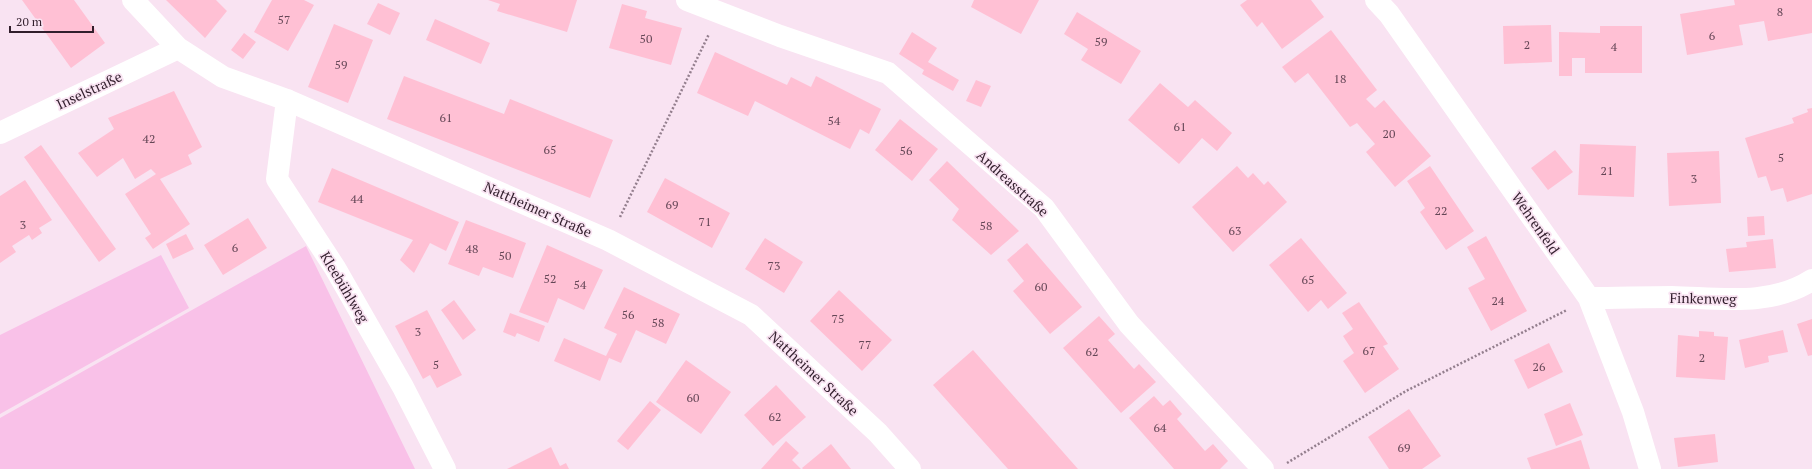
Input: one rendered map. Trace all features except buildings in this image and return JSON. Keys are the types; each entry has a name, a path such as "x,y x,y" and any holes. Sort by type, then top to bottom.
{"street":[{"name":"Nattheimer Straße","path":"134,0 178,48 223,77 287,100 608,240 751,315 878,434 910,469"},
{"name":"Andreasstraße","path":"687,0 888,73 1044,208 1129,324 1273,467"},
{"name":"Wehrenfeld","path":"1376,0 1389,14 1589,298 1633,412 1650,469"},
{"name":"Inselstraße","path":"0,133 178,48"},
{"name":"Kleebühlweg","path":"287,100 277,179 335,268 403,387 445,469"},
{"name":"Finkenweg","path":"1589,298 1672,297 1756,300 1798,289 1812,280"}],"path":[{"path":"608,240 719,12"},
{"path":"1273,467 1406,391 1589,298"}],"shaded area":[{"path":"306,246 415,469 0,469 0,418"},
{"path":"161,255 189,308 0,414 0,335"}]}
